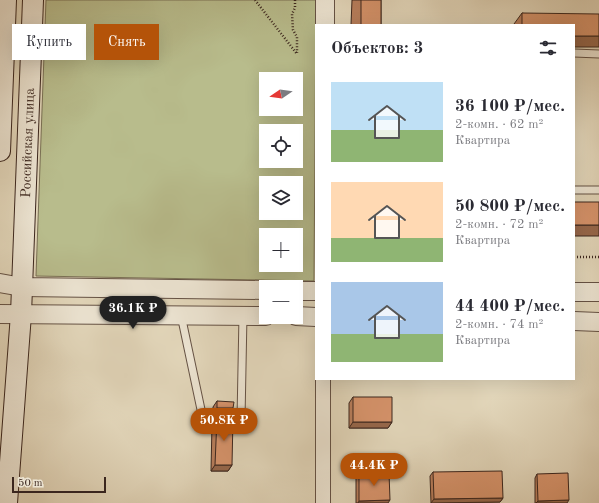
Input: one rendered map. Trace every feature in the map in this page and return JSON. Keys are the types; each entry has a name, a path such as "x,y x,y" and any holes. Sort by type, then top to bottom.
{"main road":[{"name":"Российская улица","path":"0,151 6,0"},
{"name":"Российская улица","path":"7,503 21,314 33,0"}],"street":[{"path":"324,24 325,0"},
{"path":"0,283 22,287 259,290"},
{"path":"303,291 315,291"},
{"path":"575,292 599,292"},
{"path":"0,314 259,316"},
{"path":"303,316 315,316"},
{"path":"575,321 599,322"},
{"path":"323,380 323,503"}],"lane":[{"path":"575,53 599,54"},
{"path":"575,190 599,190"},
{"path":"181,315 203,419 240,419 243,315"}],"path":[{"path":"255,0 297,54 297,37 293,30 292,14 295,8 295,0"},
{"path":"575,257 599,257"}],"green space":[{"path":"46,0 316,0 314,281 36,276 44,60 86,60 86,24 45,24"}],"building":[{"path":"361,0 381,0 381,24 361,24"},
{"path":"522,13 599,14 599,36 575,36 575,24 522,24"},
{"path":"575,202 599,202 599,225 575,225"},
{"path":"353,397 392,397 392,422 353,422"},
{"path":"217,401 234,402 233,408 217,408"},
{"path":"217,418 233,418 232,465 215,465"},
{"path":"502,471 503,498 434,499 433,472"},
{"path":"389,473 390,500 359,501 359,474"},
{"path":"568,473 569,500 538,501 537,474"}]}
